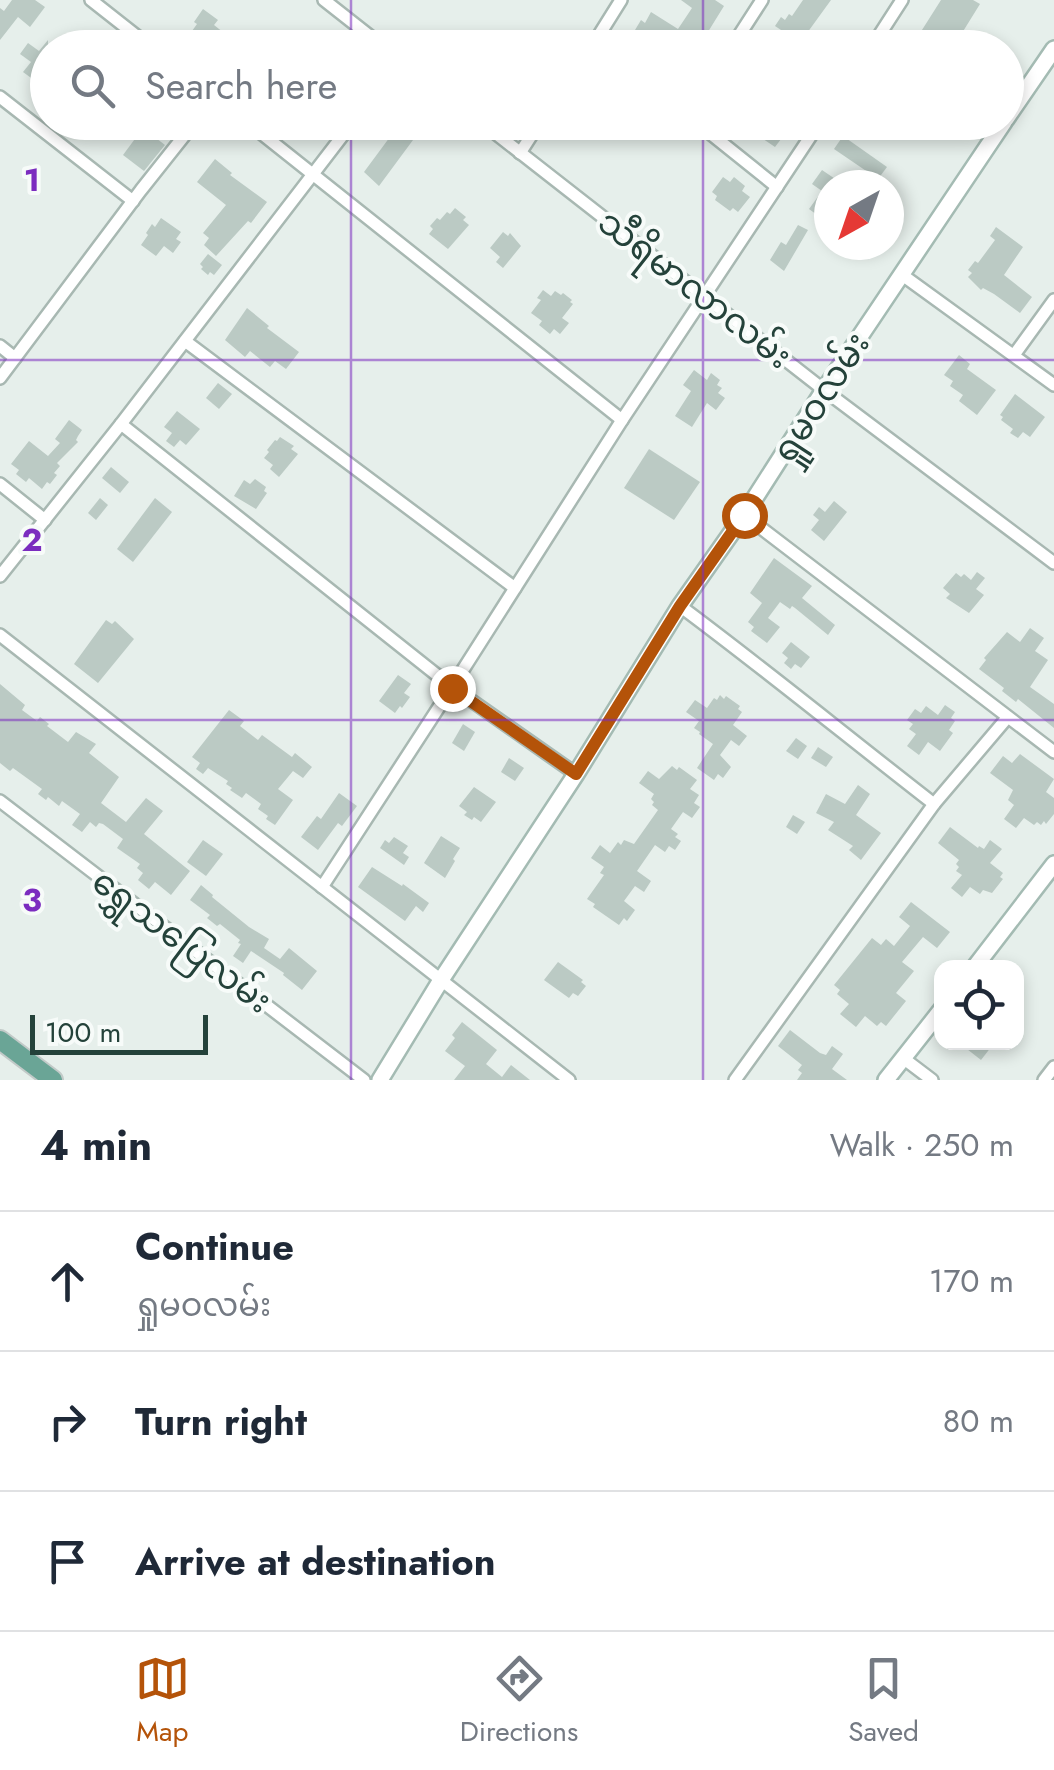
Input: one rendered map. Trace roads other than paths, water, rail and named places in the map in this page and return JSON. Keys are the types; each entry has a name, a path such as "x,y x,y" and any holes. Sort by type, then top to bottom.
{"main road":[{"path":"0,1040 53,1080"}],"street":[{"path":"91,0 129,30"},
{"path":"324,0 362,30"},
{"path":"605,30 621,0"},
{"path":"743,30 762,0"},
{"path":"883,30 902,0"},
{"name":"ရှုမဝလမ်း","path":"1024,93 1054,50"},
{"path":"0,97 30,120"},
{"path":"55,140 133,201"},
{"path":"0,378 181,140"},
{"path":"269,140 622,420"},
{"path":"0,576 339,140"},
{"name":"သီရိမာလာလမ်း","path":"504,140 824,390 1054,563"},
{"path":"520,152 528,140"},
{"path":"718,140 777,187"},
{"path":"322,887 622,420 808,140"},
{"name":"ရှုမဝလမ်း","path":"380,1080 680,606 992,140"},
{"path":"902,274 1054,385"},
{"path":"1014,355 1054,300"},
{"path":"185,342 515,588"},
{"path":"0,346 15,358"},
{"path":"121,424 452,688 576,774"},
{"path":"0,484 45,520"},
{"path":"744,515 1054,752"},
{"path":"680,606 934,804"},
{"path":"0,635 569,1080"},
{"path":"735,1080 934,804 1007,718"},
{"name":"ရွှေသပြေလမ်း","path":"0,801 364,1080"},
{"path":"980,960 1054,864"},
{"path":"886,1080 934,1019"},
{"path":"903,1058 932,1080"},
{"path":"1044,1080 1054,1067"}]}
